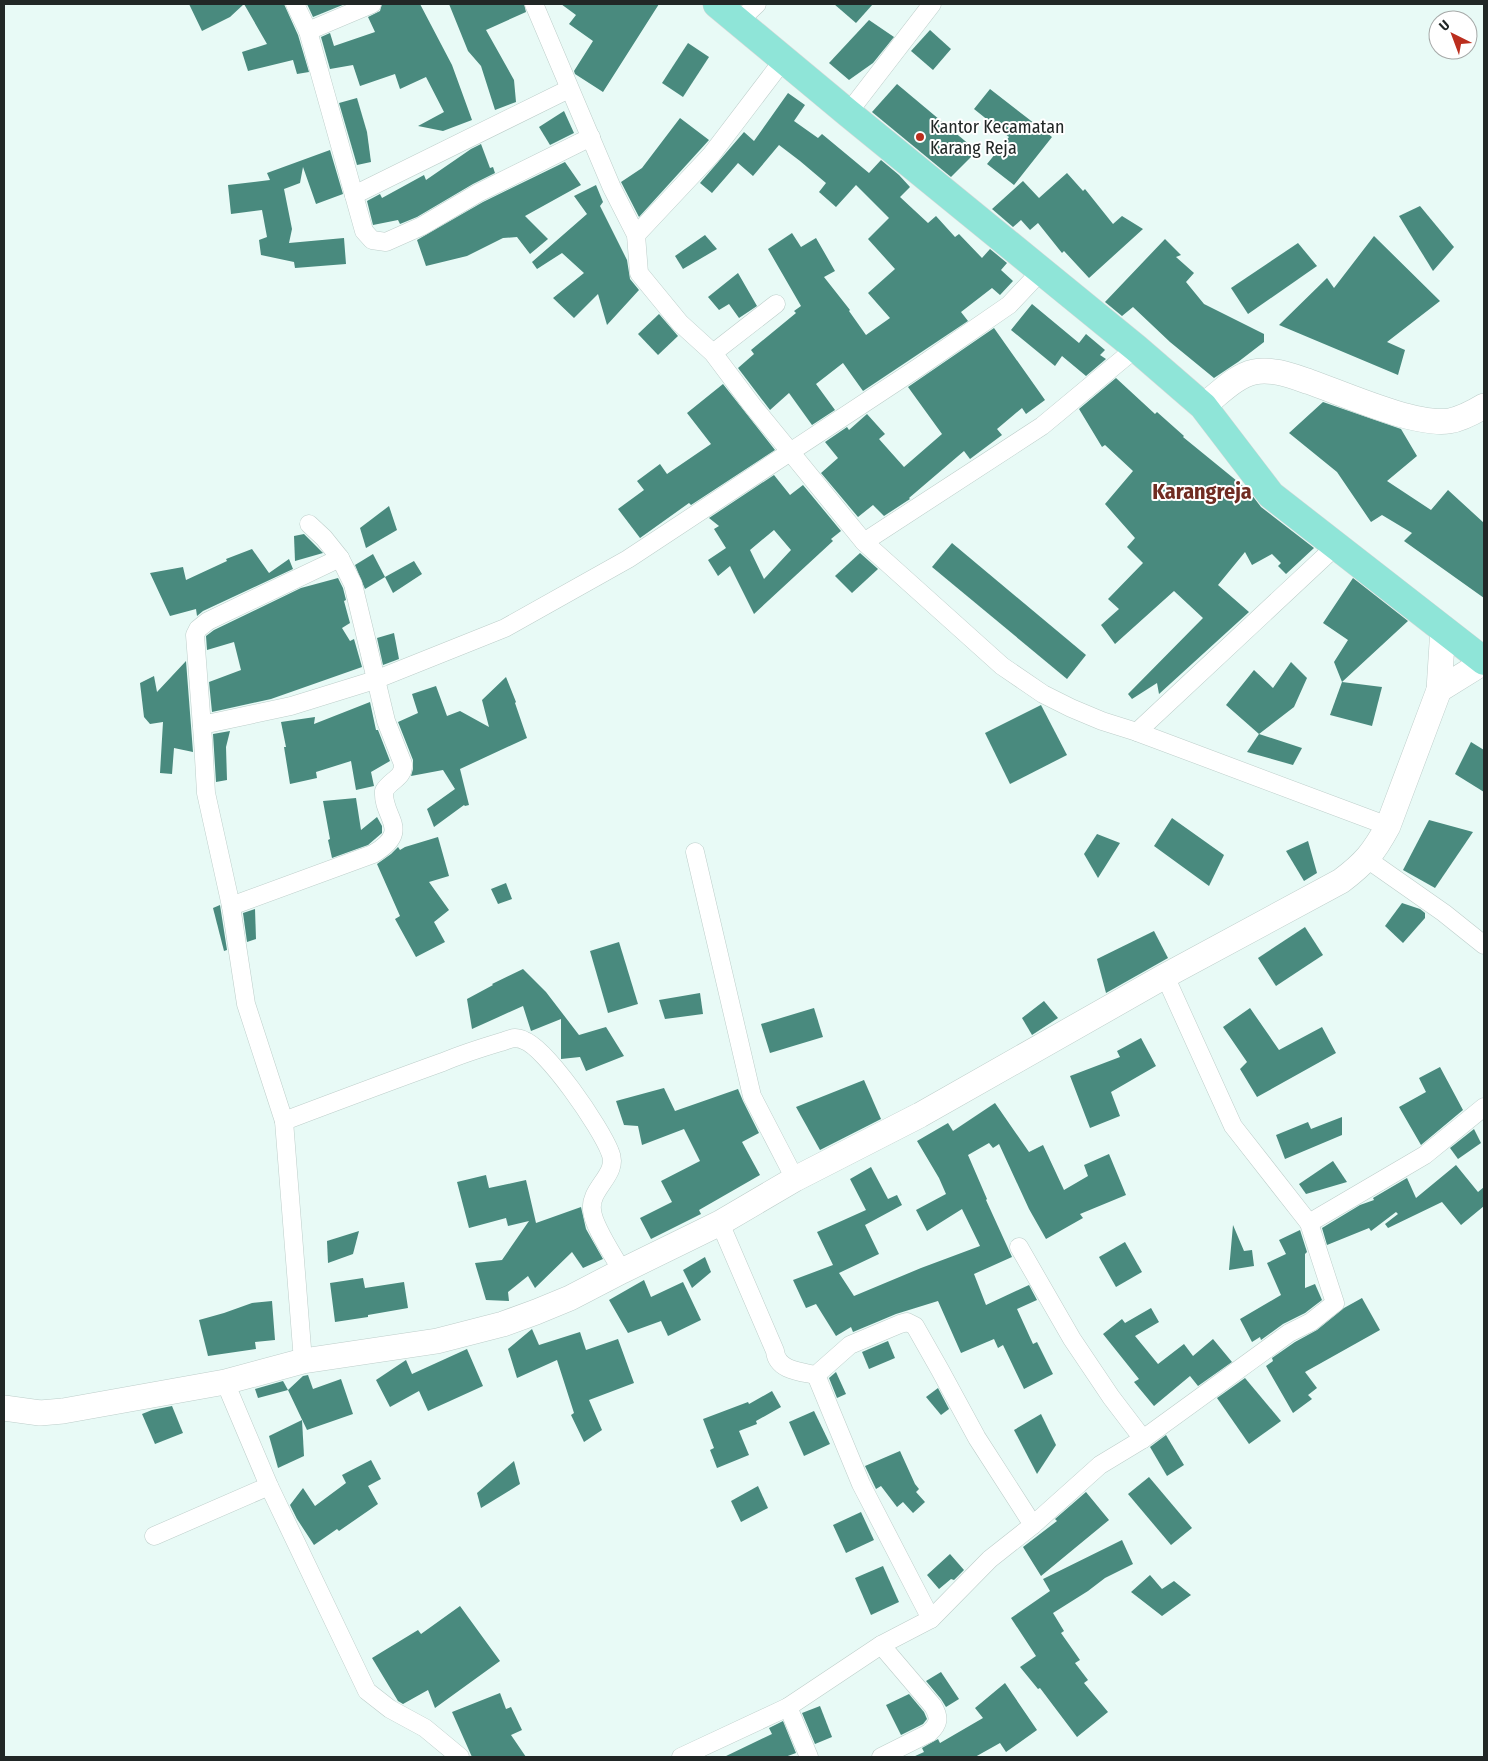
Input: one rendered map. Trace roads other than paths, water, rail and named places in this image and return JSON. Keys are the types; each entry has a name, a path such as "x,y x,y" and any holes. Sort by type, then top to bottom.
{"main road":[{"path":"717,4 748,13 784,59 1042,270 1203,406 1270,495 1484,661"}],"street":[{"path":"295,4 308,31 364,231 372,240 386,242 422,226 478,193 591,138"},
{"path":"308,31 372,4"},
{"path":"534,4 612,188 636,235 640,272 680,323 713,353 752,405 864,542 1002,666 1026,684 1102,721 1137,732 1388,826"},
{"path":"848,113 932,4"},
{"path":"636,235 711,155 784,59"},
{"path":"354,195 569,89"},
{"path":"202,725 290,706 375,680 505,628 628,559 790,452 1009,305 1042,270"},
{"path":"713,353 776,304"},
{"path":"864,542 1042,426 1136,348"},
{"path":"1203,406 1240,378 1254,372 1289,375 1393,412 1440,421 1450,421 1484,406"},
{"path":"230,906 373,854 386,844 391,837 394,824 384,799 384,790 402,774 404,770 403,764 386,720 353,584 340,558 324,538 308,524"},
{"path":"1137,732 1336,546"},
{"path":"303,1361 284,1121 246,1004 230,906 206,793 195,635 198,629 208,621 340,558"},
{"path":"4,1408 40,1413 63,1411 224,1382 303,1361 437,1341 503,1324 570,1298 622,1270 720,1223 794,1179 920,1115 1165,976 1341,881 1362,866 1388,826 1439,690 1443,628"},
{"path":"1439,690 1484,661"},
{"path":"695,852 752,1096 794,1179"},
{"path":"1367,859 1444,913 1484,945"},
{"path":"681,1757 788,1707 881,1645 931,1619 990,1558 1033,1525 1100,1465 1143,1439 1289,1333 1311,1322 1335,1302 1309,1223 1233,1126 1165,976"},
{"path":"284,1121 480,1048 516,1038 525,1040 540,1050 552,1064 594,1122 611,1153 612,1164 595,1194 591,1209 594,1219 622,1270"},
{"path":"1309,1223 1425,1155 1484,1107"},
{"path":"720,1223 779,1362 788,1369 816,1375"},
{"path":"1019,1247 1072,1339 1111,1397 1143,1439"},
{"path":"816,1375 850,1344 900,1324 911,1323 919,1332 977,1438 1033,1525"},
{"path":"816,1375 861,1484 931,1619"},
{"path":"224,1382 269,1486 368,1691 390,1709 425,1728 460,1757"},
{"path":"154,1536 269,1486"},
{"path":"881,1645 933,1706 939,1720 929,1734 881,1757"},
{"path":"788,1707 808,1757"}],"place":[{"name":"Kantor Kecamatan Karang Reja","path":"920,137"}],"district":[{"name":"Karangreja","path":"1202,491"}]}
